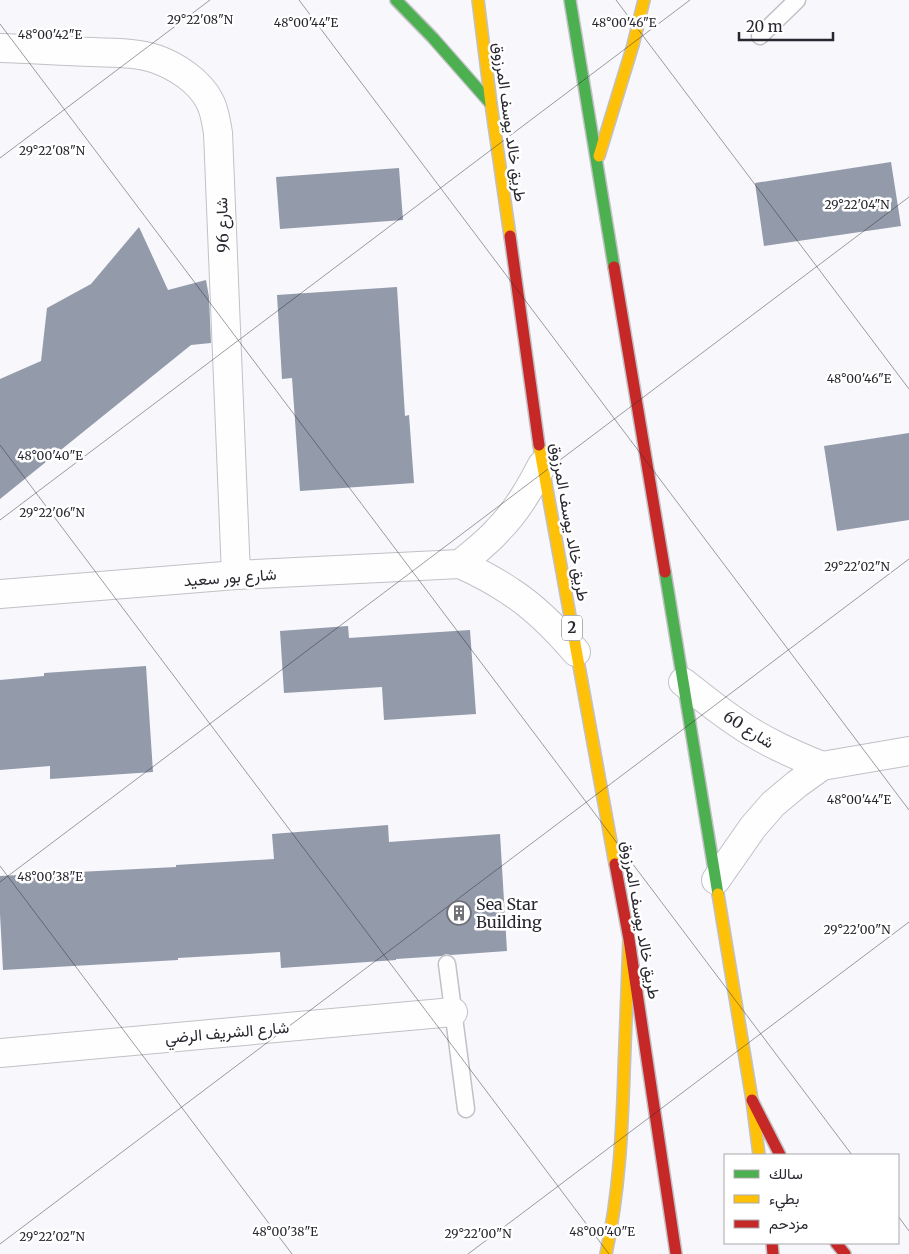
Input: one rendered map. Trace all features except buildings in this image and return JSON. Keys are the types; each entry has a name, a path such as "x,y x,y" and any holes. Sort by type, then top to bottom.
{"main road":[{"path":"396,0 422,24 490,104"},
{"name":"طريق خالد يوسف المرزوق","path":"478,0 490,104 542,464 629,939 676,1254"},
{"path":"570,0 760,1154"},
{"path":"597,162 633,45 644,0"},
{"path":"606,1254 613,1224 621,1152 629,939"},
{"path":"752,1100 779,1154"},
{"path":"837,1244 845,1254"}],"street":[{"name":"شارع 96","path":"0,48 120,53 154,58 185,74 209,98 214,109 218,133 236,576"},
{"path":"460,564 499,530 530,488 542,464"},
{"name":"شارع بور سعيد","path":"0,594 236,576 460,564 512,592 536,610 576,652"},
{"name":"شارع 60","path":"682,682 746,729 793,754 822,766"},
{"path":"716,880 753,827 773,804 822,766 909,751"},
{"name":"شارع الشريف الرضي","path":"0,1053 453,1012"}],"lane":[{"path":"760,36 797,0"},
{"path":"448,964 466,1109"}],"traffic: fast":[{"path":"396,0 433,38 491,104"},
{"path":"570,0 614,267"},
{"path":"665,572 718,894"}],"traffic: slow":[{"path":"478,0 510,236"},
{"path":"599,156 633,45 644,0"},
{"path":"539,445 615,864"},
{"path":"718,894 752,1100 759,1154"},
{"path":"606,1254 614,1209 621,1141 629,939"}],"traffic: jam":[{"path":"510,236 539,445"},
{"path":"614,267 665,572"},
{"path":"615,864 629,939 676,1254"},
{"path":"752,1100 779,1154"},
{"path":"772,1244 773,1254"},
{"path":"837,1244 845,1254"}],"place":[{"name":"Sea Star Building","path":"459,913"}]}
